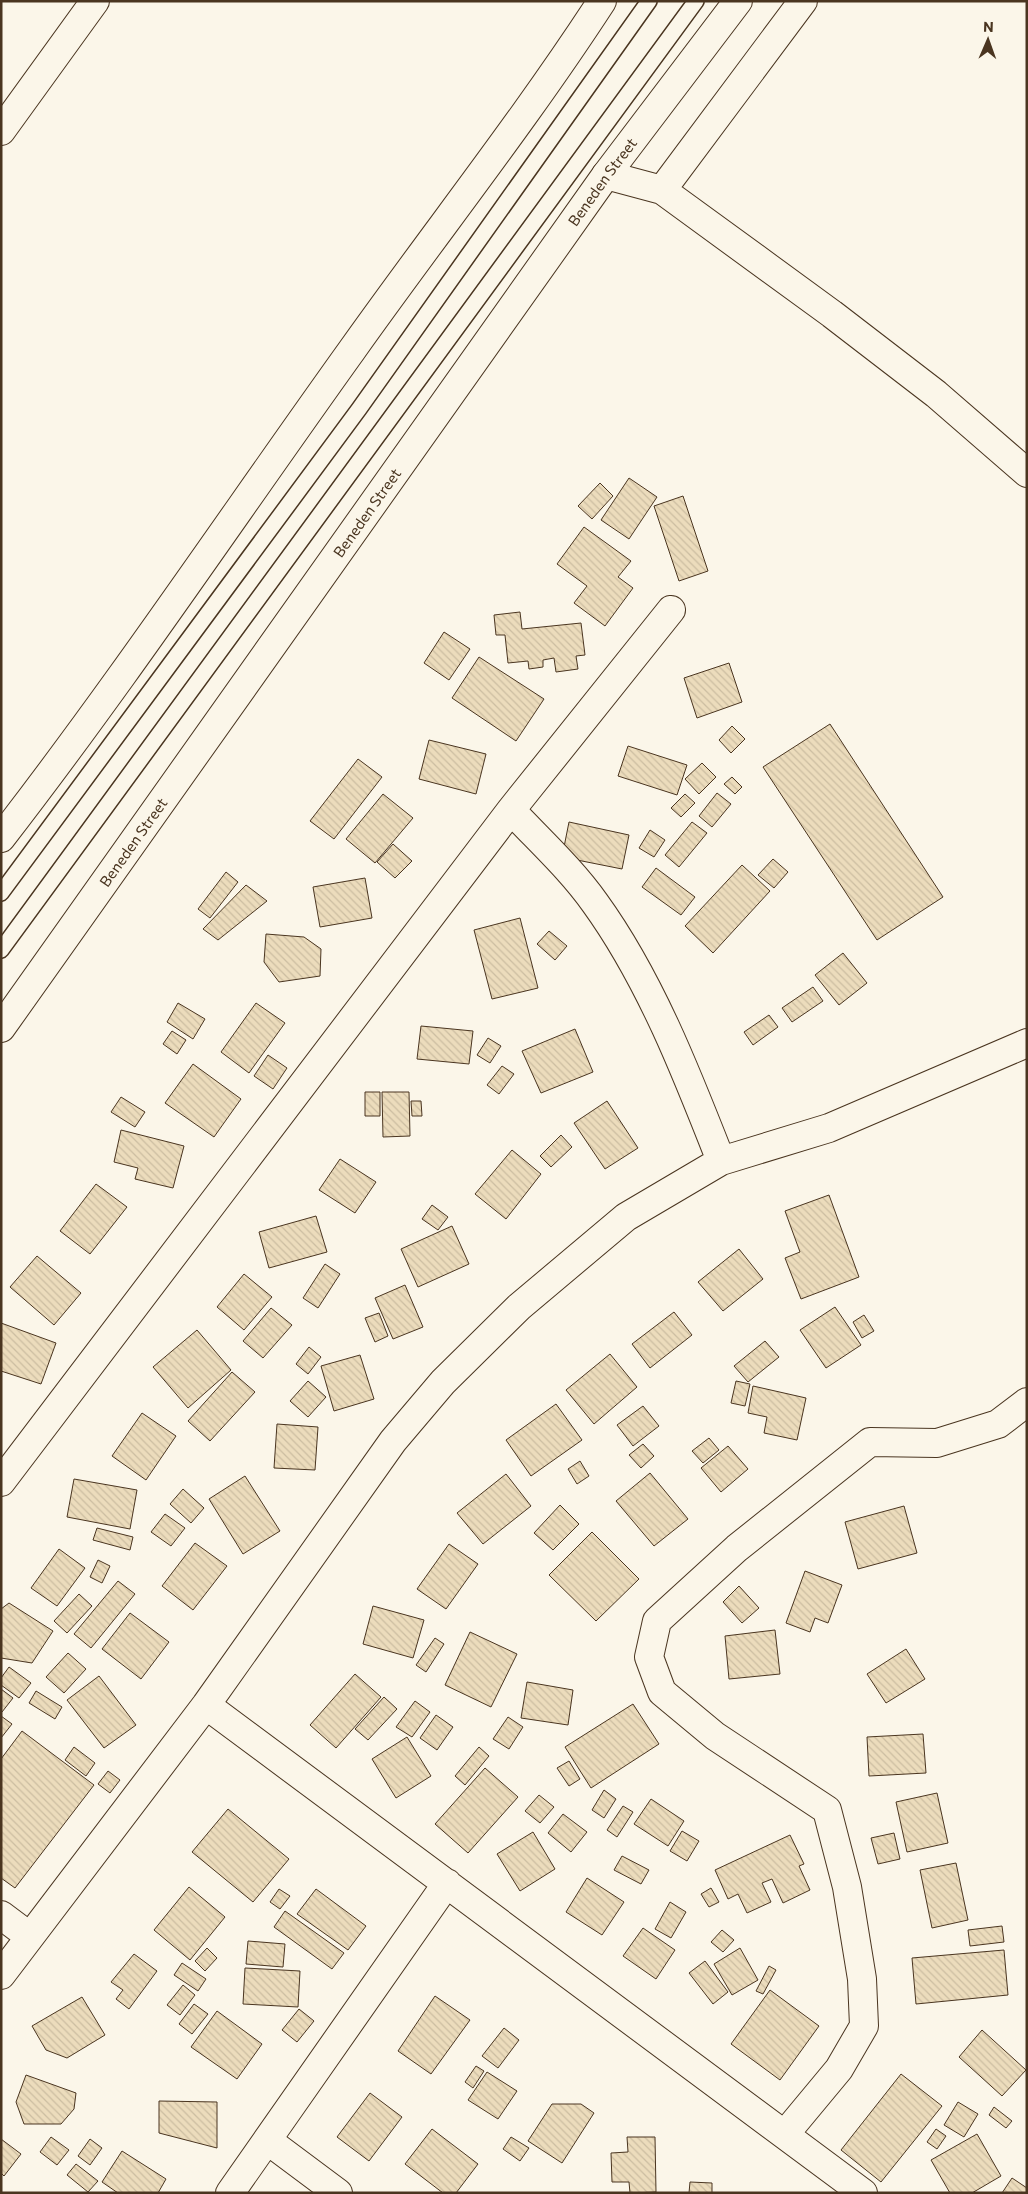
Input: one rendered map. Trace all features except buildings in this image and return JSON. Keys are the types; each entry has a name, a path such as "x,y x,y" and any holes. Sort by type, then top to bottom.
{"street":[{"path":"1,130 96,1"},
{"path":"1,838 60,762 353,348 554,75 602,1"},
{"name":"Beneden Street","path":"1,1028 606,175 738,1"},
{"path":"662,190 803,1"},
{"path":"606,175 662,190 832,314 936,394 1027,473"},
{"path":"1,1482 511,810 671,610"},
{"path":"511,810 571,873 618,935 685,1069 721,1162"},
{"path":"1,1975 206,1705 394,1441 443,1382 519,1307 626,1217 721,1162 830,1128 1027,1043"},
{"path":"785,2134 839,2069 864,2026 862,1979 847,1887 827,1810 715,1736 662,1692 649,1657 657,1621 737,1548 870,1442 937,1443 998,1424 1027,1402"},
{"path":"206,1705 863,2193"},
{"path":"230,2193 447,1883"},
{"path":"1,1915 29,1936"},
{"path":"267,2140 338,2193"}],"lane":[{"path":"1,893 365,401 649,1"},
{"path":"1,950 696,1"}]}
